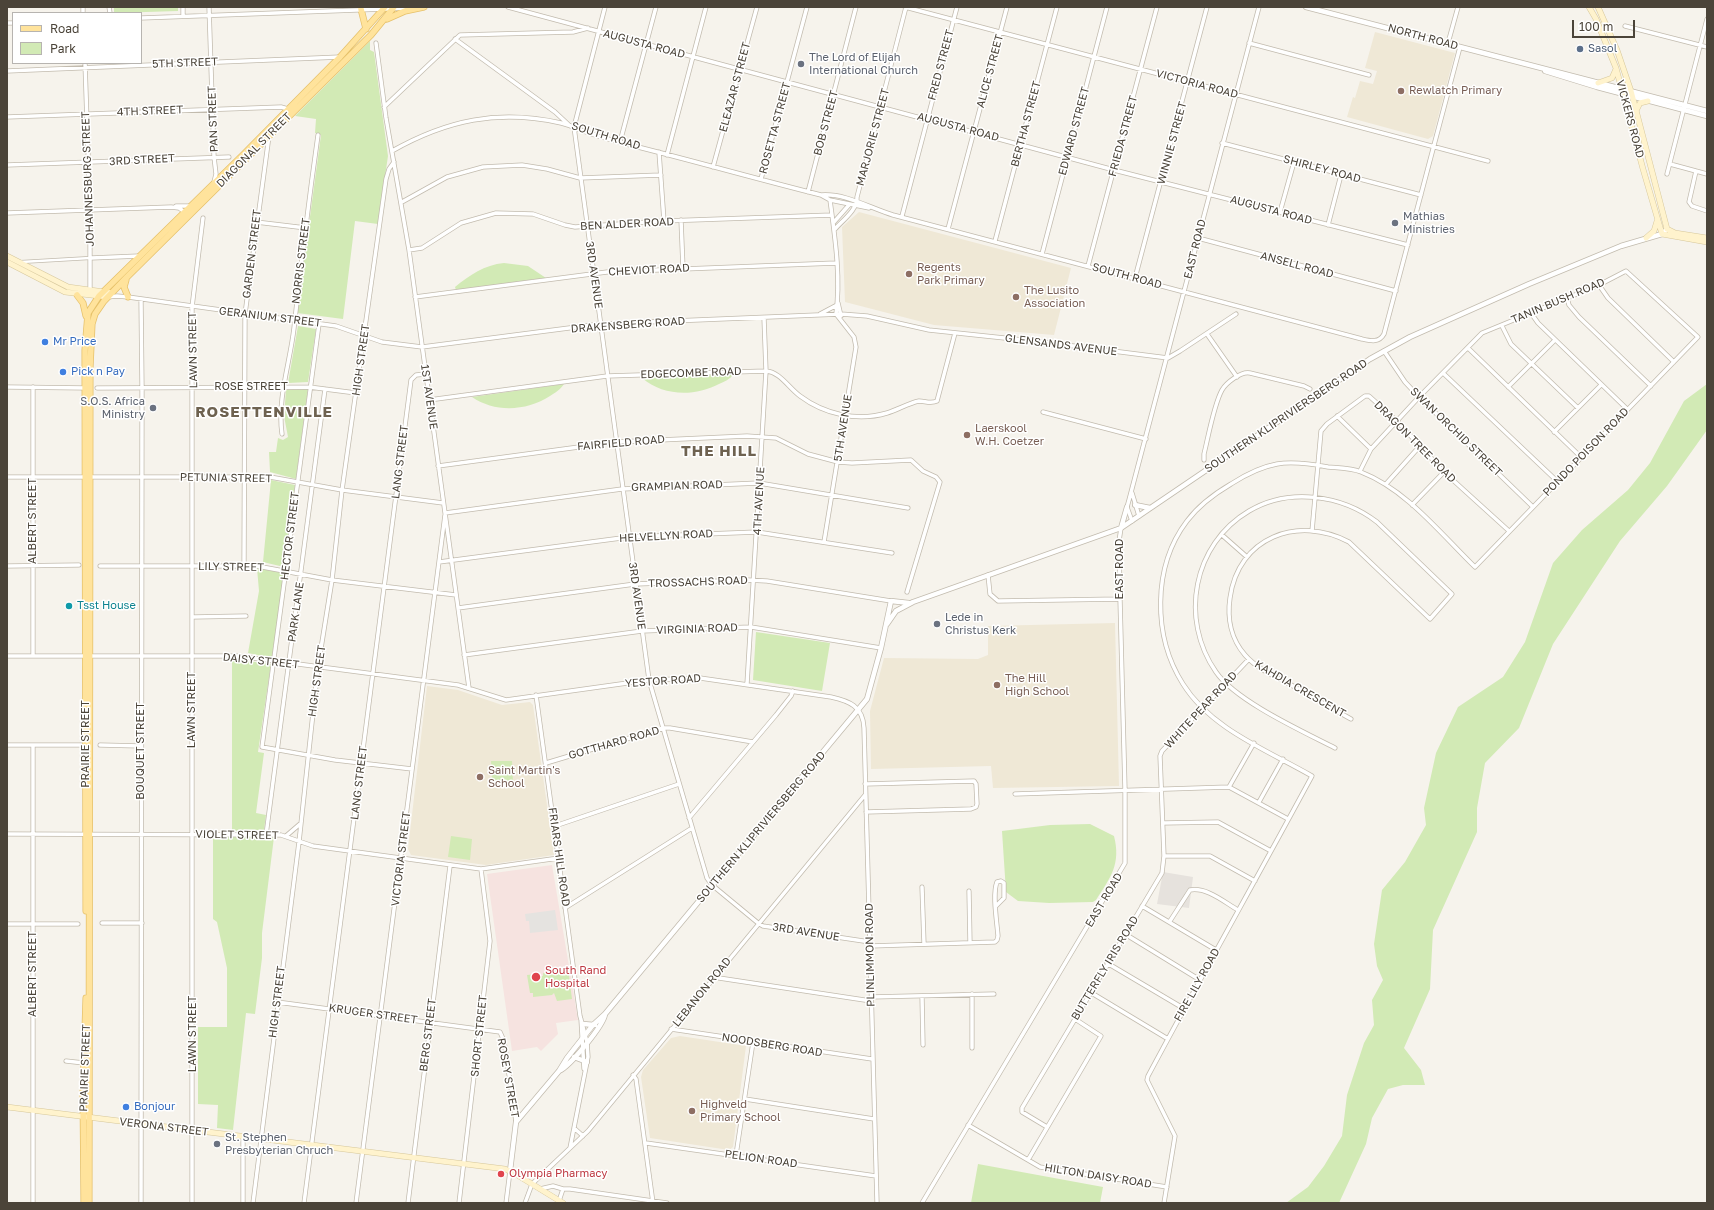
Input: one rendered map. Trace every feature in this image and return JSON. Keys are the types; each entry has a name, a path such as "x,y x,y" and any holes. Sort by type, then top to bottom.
{"main road":[{"path":"383,22 405,11 424,7"},
{"name":"VICKERS ROAD","path":"1589,7 1596,19 1616,68 1662,234"},
{"name":"VICKERS ROAD","path":"1598,7 1617,50 1631,94 1667,229"},
{"path":"361,8 366,29"},
{"name":"DIAGONAL STREET","path":"104,292 139,256 187,213 269,135 290,110 384,8"},
{"name":"DIAGONAL STREET","path":"114,294 126,277 187,213 190,206 383,22 394,8"},
{"path":"1598,83 1612,78 1616,68"},
{"path":"1636,112 1640,103 1648,101"},
{"path":"1646,238 1656,227 1657,219"},
{"path":"1667,229 1672,232 1707,238"},
{"name":"SOUTHERN KLIPRIVIERSBERG ROAD","path":"1662,234 1707,242"},
{"name":"GERANIUM STREET","path":"7,256 68,287 99,296 108,297"},
{"name":"GERANIUM STREET","path":"7,262 58,289 77,295 104,292 114,294"},
{"path":"126,277 124,287 128,297"},
{"name":"PRAIRIE STREET","path":"89,1203 84,1064 87,982 87,318 92,305 104,292"},
{"name":"PRAIRIE STREET","path":"87,388 92,324 98,308 108,297 114,294"},
{"path":"77,295 83,303 87,318"},
{"name":"PRAIRIE STREET","path":"84,1203 86,1117 87,834"},
{"name":"VERONA STREET","path":"7,1107 363,1151 510,1171"},
{"path":"510,1171 561,1202"}],"street":[{"path":"183,7 183,16"},
{"name":"PAN STREET","path":"209,7 214,157 216,174 213,183"},
{"path":"142,18 361,8 428,7"},
{"name":"AUGUSTA ROAD","path":"508,7 834,95 927,118 1114,170 1162,181 1408,245"},
{"path":"574,128 606,7"},
{"path":"620,142 656,7"},
{"path":"667,154 694,57 706,7"},
{"name":"ELEAZAR STREET","path":"713,167 756,7"},
{"name":"ROSETTA STREET","path":"760,179 807,7"},
{"name":"BOB STREET","path":"808,192 856,7"},
{"name":"VICTORIA ROAD","path":"906,7 1488,161"},
{"name":"MARJORIE STREET","path":"855,207 906,7"},
{"name":"FRED STREET","path":"902,216 957,7"},
{"name":"ALICE STREET","path":"948,229 1007,7"},
{"name":"BERTHA STREET","path":"995,241 1057,7"},
{"name":"EDWARD STREET","path":"1042,254 1107,7"},
{"name":"FRIEDA STREET","path":"1088,266 1158,7"},
{"name":"WINNIE STREET","path":"1135,278 1207,7"},
{"name":"EAST ROAD","path":"1127,507 1168,358 1222,143 1259,7"},
{"name":"NORTH ROAD","path":"1306,7 1540,68 1684,108 1707,116"},
{"path":"1448,43 1458,7"},
{"path":"1667,174 1707,19"},
{"path":"1625,26 1707,47"},
{"path":"384,107 460,35 573,32 589,28"},
{"path":"455,39 555,112 569,125"},
{"name":"1ST AVENUE","path":"376,43 384,107 402,202 409,250 468,688"},
{"path":"1250,43 1369,76"},
{"path":"1396,291 1460,47"},
{"name":"5TH STREET","path":"7,71 340,57"},
{"name":"JOHANNESBURG STREET","path":"84,64 90,210 90,293"},
{"name":"NORTH ROAD","path":"1540,68 1554,70 1623,92"},
{"name":"NORTH ROAD","path":"1631,94 1648,101 1707,111"},
{"name":"4TH STREET","path":"7,117 212,109 290,110"},
{"name":"SOUTH ROAD","path":"392,152 424,134 448,126 481,119 526,117 569,125 574,128 620,142 821,195 830,200 855,207 872,209 902,216 1362,339 1375,340 1381,338 1384,334 1396,291"},
{"name":"3RD AVENUE","path":"574,128 635,584 650,680 706,875 712,885 758,923 870,944 991,943 997,940 996,906"},
{"name":"GARDEN STREET","path":"244,566 245,314 256,222 269,135"},
{"name":"NORRIS STREET","path":"282,434 281,414 284,387 318,135"},
{"name":"SHIRLEY ROAD","path":"1222,143 1421,195"},
{"path":"659,152 664,221"},
{"name":"3RD STREET","path":"7,165 228,157"},
{"name":"HIGH STREET","path":"253,1203 277,1002 299,842 307,756 318,667 332,580 342,490 386,179 389,169 394,162"},
{"path":"1280,212 1294,162"},
{"path":"1670,164 1707,174"},
{"path":"402,202 447,177 483,167 522,165 580,178 661,175"},
{"path":"1696,171 1689,202 1692,206 1707,211"},
{"path":"1328,225 1341,174"},
{"name":"SOUTH ROAD","path":"821,195 827,194 852,200 872,209"},
{"name":"MARJORIE STREET","path":"834,222 852,200 857,197"},
{"path":"830,200 835,229 838,301 841,314 840,319"},
{"path":"7,213 190,206"},
{"path":"171,207 187,213"},
{"path":"835,229 855,207"},
{"name":"BEN ALDER ROAD","path":"409,250 422,248 461,223 496,213 533,214 570,227 681,220 832,214"},
{"name":"LAWN STREET","path":"192,1203 192,656 194,387 192,307 203,218"},
{"path":"681,220 683,268"},
{"path":"256,222 306,228"},
{"path":"1662,234 1667,229"},
{"name":"SOUTHERN KLIPRIVIERSBERG ROAD","path":"887,624 896,611 913,602 1121,528 1384,351 1410,337 1529,284 1620,246 1662,234"},
{"name":"ANSELL ROAD","path":"1198,238 1396,291"},
{"path":"19,262 139,256"},
{"name":"CHEVIOT ROAD","path":"415,297 593,273 683,268 836,263"},
{"name":"TANIN BUSH ROAD","path":"1360,471 1371,449 1419,397 1482,333 1599,285 1626,271 1698,337"},
{"path":"1599,285 1608,298 1674,362"},
{"name":"GERANIUM STREET","path":"114,294 192,307 294,319 340,327 395,345 422,347"},
{"path":"1567,298 1569,305 1579,317 1651,386"},
{"name":"BOUQUET STREET","path":"141,299 141,1203"},
{"path":"766,371 775,373 791,389 814,404 828,411 845,416 881,415 919,401 932,403 937,401 955,333 929,330 867,316 836,314 838,301"},
{"path":"816,315 837,305"},
{"path":"1531,313 1538,323 1627,410"},
{"name":"DRAKENSBERG ROAD","path":"422,347 600,324 836,314"},
{"name":"5TH AVENUE","path":"824,542 856,342 854,337 836,314"},
{"path":"1168,358 1236,314"},
{"name":"4TH AVENUE","path":"748,684 766,371 764,318"},
{"name":"HECTOR STREET","path":"278,751 262,748 309,387 319,324"},
{"path":"1502,326 1511,344 1578,408"},
{"name":"GLENSANDS AVENUE","path":"955,333 1028,340 1168,358"},
{"path":"1207,334 1237,377"},
{"name":"PONDO POISON ROAD","path":"1412,505 1475,567 1698,337"},
{"path":"1508,387 1555,340"},
{"path":"1468,348 1582,458"},
{"name":"SWAN ORCHID STREET","path":"1384,351 1405,382 1419,397 1533,508"},
{"name":"EDGECOMBE ROAD","path":"429,400 607,376 766,371"},
{"path":"1204,460 1204,454 1220,394 1225,386 1237,377 1245,372 1250,372 1304,386 1310,390"},
{"path":"1443,373 1558,482"},
{"name":"LANG STREET","path":"304,1203 411,380 416,375 426,374"},
{"path":"1554,432 1601,385"},
{"path":"7,387 87,388"},
{"name":"ALBERT STREET","path":"33,387 33,656"},
{"name":"ROSE STREET","path":"97,388 309,387 356,393"},
{"name":"PARK LANE","path":"266,835 325,389"},
{"name":"DRAGON TREE ROAD","path":"1312,531 1321,431 1337,416 1365,396 1369,396 1397,421 1419,447 1444,472 1509,531"},
{"path":"1043,412 1146,439"},
{"path":"1337,416 1371,449"},
{"name":"FAIRFIELD ROAD","path":"438,466 616,442 763,436 776,438 808,454 838,462 852,463 911,460 923,471 940,480 907,592"},
{"path":"1386,484 1419,447"},
{"path":"1259,802 1283,759 1227,728 1203,709 1183,684 1170,659 1162,629 1161,590 1171,551 1187,521 1213,494 1249,472 1279,464 1317,464 1360,471 1386,484 1412,505 1444,472"},
{"name":"PETUNIA STREET","path":"7,477 270,477 342,490 443,503"},
{"name":"GRAMPIAN ROAD","path":"445,514 622,488 759,483 908,508"},
{"name":"EAST ROAD","path":"1132,492 1138,516"},
{"path":"1315,498 1298,497 1274,500 1249,510 1228,527 1208,553 1198,580 1194,600 1198,637 1205,654 1216,672 1226,683 1238,694 1335,748"},
{"name":"KAHDIA CRESCENT","path":"1315,498 1331,500 1349,505 1366,514 1452,594 1430,619 1349,542 1334,534 1312,531 1292,531 1267,539 1247,557 1239,567 1231,585 1229,621 1234,637 1249,659 1258,667 1351,719"},
{"path":"1135,505 1150,508"},
{"path":"1127,507 1132,520"},
{"path":"1121,528 1127,507"},
{"name":"VICTORIA STREET","path":"356,1203 445,514"},
{"name":"EAST ROAD","path":"922,1203 1124,867 1126,859 1125,790 1119,541 1121,528"},
{"name":"HELVELLYN ROAD","path":"439,562 629,537 757,532 892,553"},
{"path":"1222,535 1247,557"},
{"path":"7,566 79,566"},
{"name":"LILY STREET","path":"100,566 257,566 332,580 385,585 456,595"},
{"path":"988,575 990,594 997,601 1120,599"},
{"name":"TROSSACHS ROAD","path":"458,608 635,584 753,580 891,601"},
{"name":"SOUTHERN KLIPRIVIERSBERG ROAD","path":"559,1071 587,1042 606,1014 858,710 869,693 887,624 891,601 913,602"},
{"path":"193,617 246,616"},
{"name":"VIRGINIA ROAD","path":"464,655 642,631 751,627 881,648"},
{"name":"DAISY STREET","path":"7,656 227,656 424,681 468,688 503,699 536,695"},
{"name":"WHITE PEAR ROAD","path":"1162,789 1160,756 1162,751 1249,659"},
{"name":"YESTOR ROAD","path":"536,695 650,680 700,678 793,691 847,701 858,710"},
{"path":"689,818 754,742 787,701 793,691"},
{"name":"FRIARS HILL ROAD","path":"536,695 586,1061"},
{"name":"PLINLIMMON ROAD","path":"858,710 864,721 877,1203"},
{"name":"GOTTHARD ROAD","path":"546,763 663,728 754,742"},
{"path":"1229,787 1254,743"},
{"name":"ALBERT STREET","path":"33,745 33,1203"},
{"path":"7,746 81,745"},
{"path":"100,745 142,746"},
{"path":"278,751 412,769"},
{"name":"FIRE LILY ROAD","path":"1164,1203 1175,1136 1147,1080 1183,1008 1256,881 1312,776 1283,759"},
{"path":"865,784 974,781 976,784 977,804 971,809 866,812"},
{"path":"555,826 680,784"},
{"path":"1015,794 1229,787 1288,819"},
{"name":"BUTTERFLY IRIS ROAD","path":"1047,1127 1022,1112 1022,1108 1162,872 1164,856 1162,789"},
{"name":"LEBANON ROAD","path":"532,1184 583,1136 865,795"},
{"path":"1163,823 1218,822 1271,851"},
{"path":"286,836 300,824"},
{"path":"565,908 692,828"},
{"name":"VIOLET STREET","path":"7,834 286,836 313,846 450,866 482,869 559,858"},
{"path":"1164,856 1210,856 1256,881"},
{"name":"BERG STREET","path":"408,1203 450,866"},
{"name":"SHORT STREET","path":"459,1203 490,934 482,869"},
{"path":"1001,881 1004,884 1004,898 996,906 995,887 997,882 1001,881"},
{"path":"922,887 924,944"},
{"path":"1170,921 1192,889 1202,890 1238,910"},
{"path":"969,891 970,943"},
{"path":"1142,906 1170,921 1216,950"},
{"path":"102,924 142,923"},
{"path":"7,924 78,924"},
{"path":"1125,934 1200,980"},
{"path":"1107,963 1183,1008"},
{"path":"715,976 719,978 871,999 994,994"},
{"path":"1090,992 1168,1039"},
{"path":"972,994 972,1048"},
{"path":"922,996 923,1045"},
{"name":"KRUGER STREET","path":"277,1002 480,1027 492,1030"},
{"name":"SOUTHERN KLIPRIVIERSBERG ROAD","path":"516,1122 559,1071 582,1038 593,1025 606,1014"},
{"name":"FRIARS HILL ROAD","path":"569,1150 586,1061 587,1042 581,1018"},
{"path":"1028,1160 1102,1036 1075,1019"},
{"path":"583,1024 599,1026"},
{"name":"NOODSBERG ROAD","path":"671,1029 872,1059"},
{"name":"ROSEY STREET","path":"492,1030 500,1032 503,1036 516,1122 506,1203"},
{"path":"736,1155 753,1042"},
{"path":"574,1057 586,1061"},
{"path":"66,1061 84,1064"},
{"path":"633,1076 636,1080 646,1143 653,1202"},
{"path":"744,1099 874,1119"},
{"name":"HILTON DAISY ROAD","path":"968,1125 1040,1167 1167,1187"},
{"path":"574,1128 583,1136"},
{"path":"243,1137 243,1203"},
{"name":"PELION ROAD","path":"646,1143 876,1176"},
{"path":"525,1203 532,1184"},
{"path":"539,1189 553,1186 563,1189 667,1203"},
{"path":"561,1202 563,1189"}],"shaded area":[{"name":"Rewlatch Primary","path":"1375,32 1455,53 1433,136 1428,139 1347,117 1360,81 1373,84 1377,71 1365,68"},
{"name":"Regents Park Primary","path":"859,212 1071,268 1054,335 934,325 845,302 842,227"},
{"name":"The Hill High School","path":"1115,623 1119,786 993,788 991,766 871,769 870,711 884,658 978,659 988,655 988,626"},
{"name":"Saint Martin's School","path":"427,686 458,690 502,705 530,702 533,705 554,855 486,865 411,855 408,849"},
{"name":"South Rand Hospital","path":"552,865 578,1020 556,1023 558,1034 541,1051 537,1047 512,1051 487,874"},
{"path":"1163,872 1193,877 1189,908 1157,904"},
{"path":"555,910 558,930 530,933 529,921 526,921 525,914"},
{"name":"Highveld Primary School","path":"680,1036 746,1046 733,1147 729,1150 650,1138 641,1077 643,1070 671,1038"}],"green space":[{"path":"114,7 178,7 178,11 114,12"},
{"path":"370,41 370,50 374,52 388,156 378,224 355,221 343,319 297,313 321,135 315,133 316,119 295,116"},
{"path":"504,263 528,266 546,278 456,290 455,287 478,271 490,266"},
{"path":"298,326 316,329 308,382 288,383"},
{"path":"734,374 725,381 709,388 689,393 679,393 659,388 642,378"},
{"path":"564,384 556,392 541,401 521,407 501,408 491,406 472,397"},
{"path":"1707,384 1707,430 1667,486 1620,541 1553,644 1519,728 1485,763 1477,808 1477,832 1433,930 1430,989 1404,1048 1421,1070 1425,1085 1403,1085 1388,1089 1372,1118 1366,1144 1339,1203 1286,1203 1308,1187 1324,1166 1342,1136 1347,1095 1364,1043 1374,1025 1372,1000 1383,980 1377,966 1374,944 1382,890 1405,862 1426,825 1424,808 1436,753 1458,707 1503,677 1525,642 1553,563 1582,530 1628,490 1650,463 1684,401"},
{"path":"308,389 296,479 270,472 269,452 276,452 278,438 283,440 288,437 284,416 286,390"},
{"path":"271,480 295,485 284,567 263,562"},
{"path":"257,568 284,573 272,658 248,653 259,591"},
{"path":"756,632 830,643 822,691 753,680"},
{"path":"232,659 271,664 258,752 264,753 256,813 266,815 264,830 232,831"},
{"path":"491,761 512,761 513,782 492,782"},
{"path":"1090,824 1114,836 1116,846 1113,870 1096,900 1093,902 1049,903 1018,901 1006,892 1002,831 1050,825"},
{"path":"451,836 472,839 470,860 448,857"},
{"path":"213,837 274,837 262,933 262,958 255,1014 246,1013 233,1130 217,1128 218,1105 198,1104 198,1027 227,1027 227,968 217,922 213,919"},
{"path":"568,968 572,999 557,1001 554,993 552,995 533,997 533,993 530,993 527,975 536,974 537,976 543,976 543,973"},
{"path":"978,1164 1103,1187 1100,1203 971,1203"}],"place":[{"name":"Sasol","path":"1580,49"},
{"name":"The Lord of Elijah International Church","path":"801,64"},
{"name":"Rewlatch Primary","path":"1401,91"},
{"name":"Mathias Ministries","path":"1395,223"},
{"name":"Regents Park Primary","path":"909,274"},
{"name":"The Lusito Association","path":"1016,297"},
{"name":"Mr Price","path":"45,342"},
{"name":"Pick n Pay","path":"63,372"},
{"name":"S.O.S. Africa Ministry","path":"153,408"},
{"name":"Laerskool W.H. Coetzer","path":"967,435"},
{"name":"Tsst House","path":"69,606"},
{"name":"Lede in Christus Kerk","path":"937,624"},
{"name":"The Hill High School","path":"997,685"},
{"name":"Saint Martin's School","path":"480,777"},
{"name":"South Rand Hospital","path":"536,977"},
{"name":"Bonjour","path":"126,1107"},
{"name":"Highveld Primary School","path":"692,1111"},
{"name":"St. Stephen Presbyterian Chruch","path":"217,1144"},
{"name":"Olympia Pharmacy","path":"501,1174"}],"district":[{"name":"ROSETTENVILLE","path":"264,412"},
{"name":"THE HILL","path":"719,451"}]}
